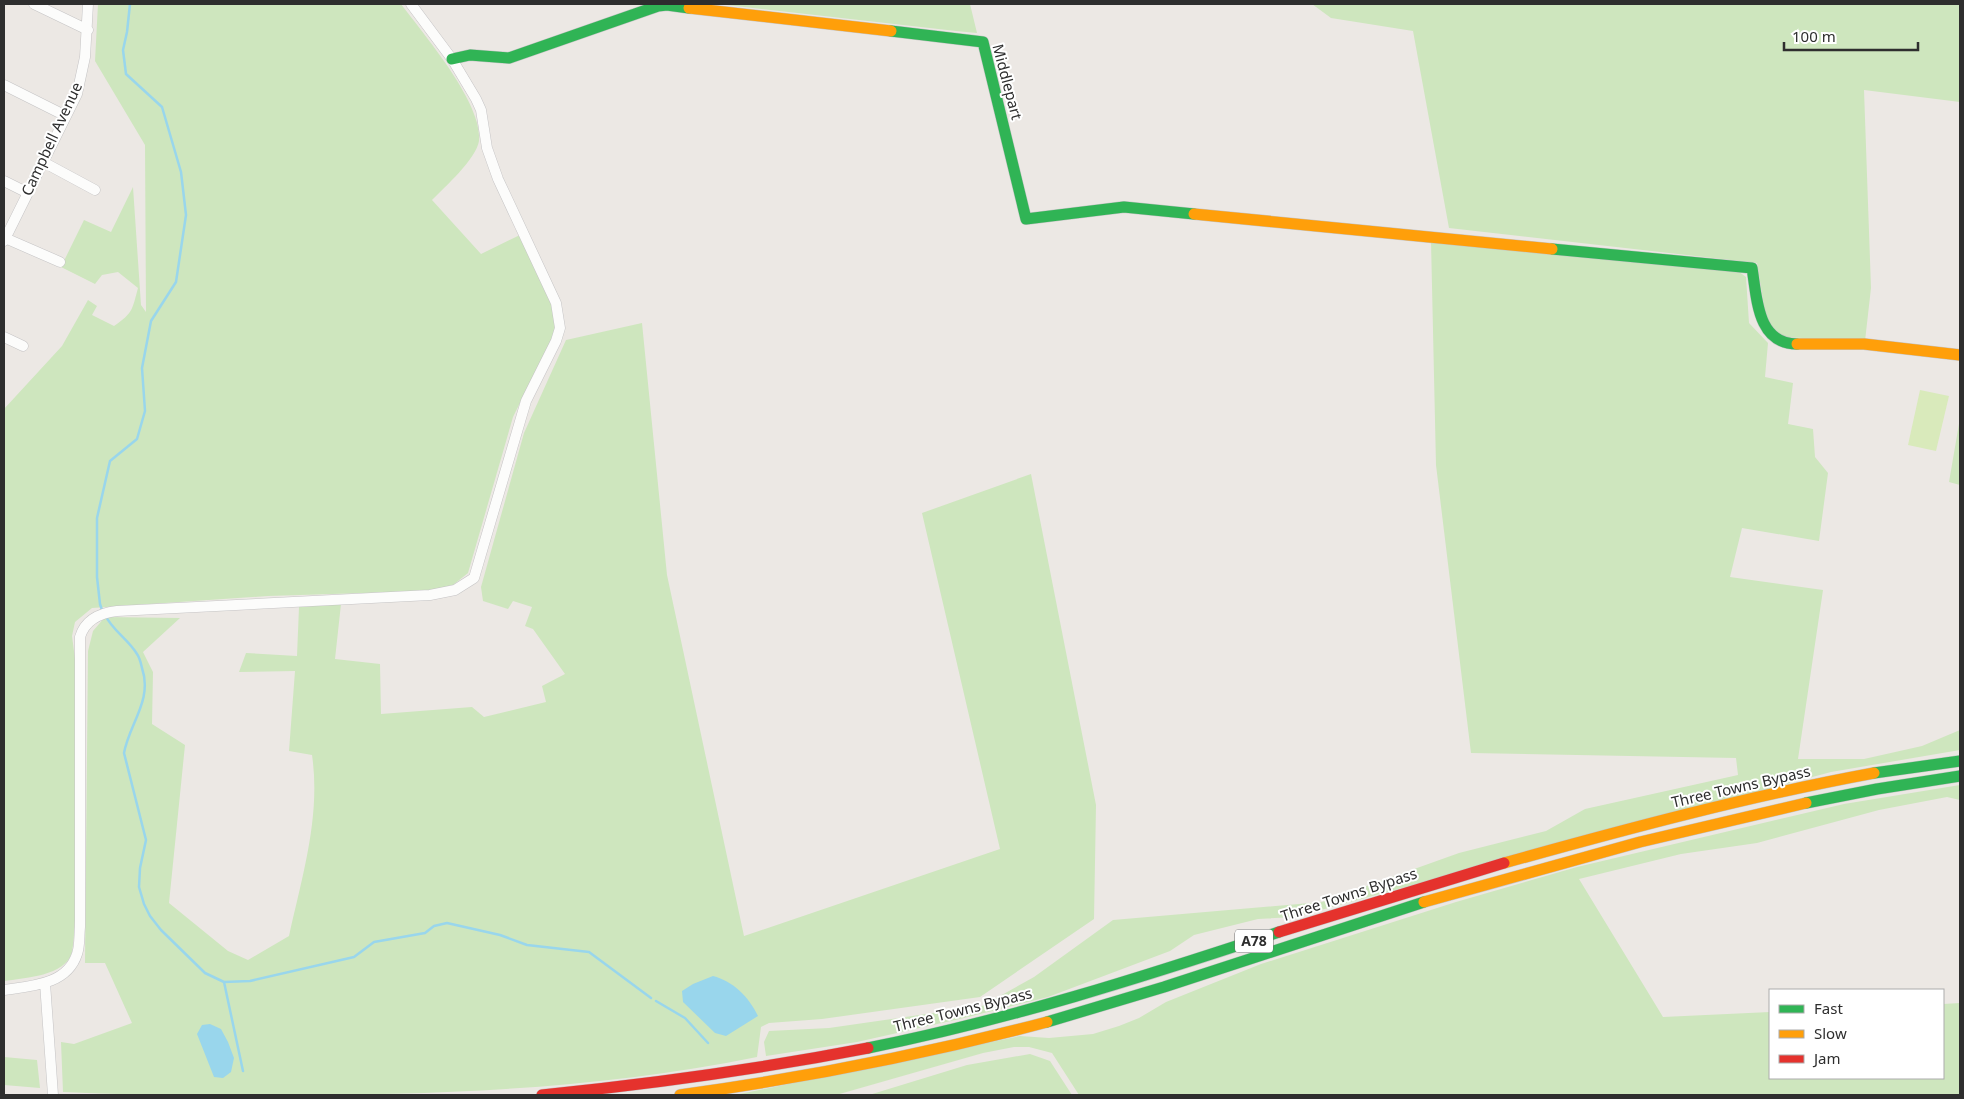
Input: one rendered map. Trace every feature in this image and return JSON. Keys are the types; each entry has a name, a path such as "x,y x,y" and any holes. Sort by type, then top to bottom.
{"main road":[{"name":"Middlepart","path":"452,58 470,54 509,58 667,4 983,42 1026,219 1124,206 1752,268 1760,317 1772,336 1780,342 1793,344 1864,344 1960,355"},
{"name":"Three Towns Bypass","path":"542,1095 608,1089 714,1075 814,1058 969,1025 1096,992 1354,908 1483,869 1599,837 1776,793 1926,764 1960,761"},
{"name":"Three Towns Bypass","path":"680,1095 808,1075 985,1038 1100,1007 1350,926 1603,852 1700,827 1844,795 1925,780 1960,776"}],"street":[{"path":"34,4 88,30"},
{"name":"Campbell Avenue","path":"5,240 80,84 88,30 88,4"},
{"path":"4,990 45,983 64,975 73,963 78,949 80,637 82,630 88,622 110,612 430,595 455,590 474,578 526,401 556,341 560,328 556,303 498,179 487,148 481,110 452,58 410,4"},
{"path":"4,85 66,116"},
{"path":"43,162 95,190"},
{"path":"4,181 28,193"},
{"path":"5,240 60,262"},
{"path":"4,337 23,346"},
{"path":"45,983 49,1063 53,1095"}],"green space":[{"path":"98,4 401,4 450,70 472,108 478,125 479,141 477,148 466,164 432,200 481,254 520,235 549,294 555,319 555,332 513,417 468,573 453,585 428,591 268,596 92,608 75,622 72,636 75,659 75,920 72,952 62,966 53,971 33,977 4,981 4,409 62,346 88,300 97,306 92,315 114,326 125,318 131,310 138,288 118,272 102,275 95,284 61,267 84,220 111,232 133,187 141,305 146,312 145,145 95,61"},
{"path":"718,4 970,4 977,33 956,31"},
{"path":"1312,4 1960,4 1960,102 1864,90 1871,288 1865,341 1782,337 1767,324 1757,263 1449,228 1413,31 1331,18"},
{"path":"1431,241 1738,271 1746,277 1749,323 1768,343 1765,377 1793,383 1788,424 1813,429 1815,457 1828,473 1819,541 1742,528 1730,577 1823,590 1798,759 1864,759 1922,746 1960,730 1960,750 1831,772 1295,917 1258,919 1194,935 1170,951 1048,997 857,1042 766,1056 764,1042 769,1031 829,1028 982,1006 1034,977 1113,920 1322,902 1459,853 1546,831 1585,809 1738,775 1736,758 1471,753 1436,465"},
{"path":"642,323 667,575 744,936 1000,849 922,513 1031,474 1096,805 1094,919 980,997 822,1019 769,1023 761,1027 757,1057 698,1068 580,1083 401,1094 145,1095 63,1092 61,1042 74,1044 132,1023 105,963 85,963 88,651 93,631 105,617 180,618 143,652 153,672 152,724 185,745 169,903 228,951 248,960 289,936 309,846 314,801 314,778 312,755 289,751 295,671 239,672 246,653 297,656 299,607 341,604 335,659 380,664 381,714 472,707 484,717 546,702 542,686 565,674 533,629 525,626 532,607 513,601 508,609 483,601 481,587 524,433 566,340"},
{"path":"1920,390 1949,396 1936,451 1908,445"},
{"path":"1960,418 1960,485 1949,482"},
{"path":"1960,785 1960,800 1947,797 1879,810 1757,843 1681,854 1579,879 1663,1017 1769,1012 1769,1079 1944,1079 1944,1004 1960,1003 1960,1095 1079,1095 1052,1053 1029,1047 1014,1047 983,1053 836,1095 735,1095 1020,1036 1049,1038 1093,1034 1139,1018 1166,1002 1261,964 1456,902 1577,867 1844,804"},
{"path":"1030,1054 1050,1061 1072,1095 869,1095 967,1065"},
{"path":"4,1057 37,1060 40,1088 4,1085"}],"water":[{"path":"713,976 720,978 740,991 750,1002 758,1016 726,1036 715,1033 683,1002 682,991 693,984"},
{"path":"210,1024 221,1029 234,1058 231,1072 223,1078 214,1077 197,1034 202,1025"}],"waterway":[{"path":"102,610 97,577 97,518 110,461 137,439 145,411 142,368 151,321 176,282 186,215 181,172 162,107 126,74 123,50 130,4"},
{"path":"105,615 138,656 145,680 145,691 139,712 124,753 146,840 140,868 139,887 150,916 161,930 205,973 224,982 250,981 354,957 374,942 425,933 434,926 447,923 500,935 527,945 589,952 651,998"},
{"path":"224,982 243,1071"},
{"path":"656,1001 685,1018 708,1043"}],"traffic: fast":[{"path":"452,59 470,55 509,58 658,6 667,5 689,8"},
{"path":"891,31 983,42 1026,219 1124,207 1194,214"},
{"path":"1552,249 1752,268 1758,305 1761,317 1767,328 1774,336 1784,342 1797,344"},
{"path":"1874,773 1960,761"},
{"path":"1806,803 1877,789 1960,776"},
{"path":"1047,1022 1164,987 1424,902"},
{"path":"868,1048 1024,1011 1126,981 1279,932"}],"traffic: slow":[{"path":"689,8 891,31"},
{"path":"1194,214 1552,249"},
{"path":"1797,344 1864,344 1960,355"},
{"path":"1504,863 1688,814 1874,773"},
{"path":"1424,902 1640,842 1806,803"},
{"path":"680,1095 773,1081 865,1064 956,1045 1047,1022"}],"traffic: jam":[{"path":"1279,932 1504,863"},
{"path":"542,1095 705,1075 787,1063 868,1048"}]}
